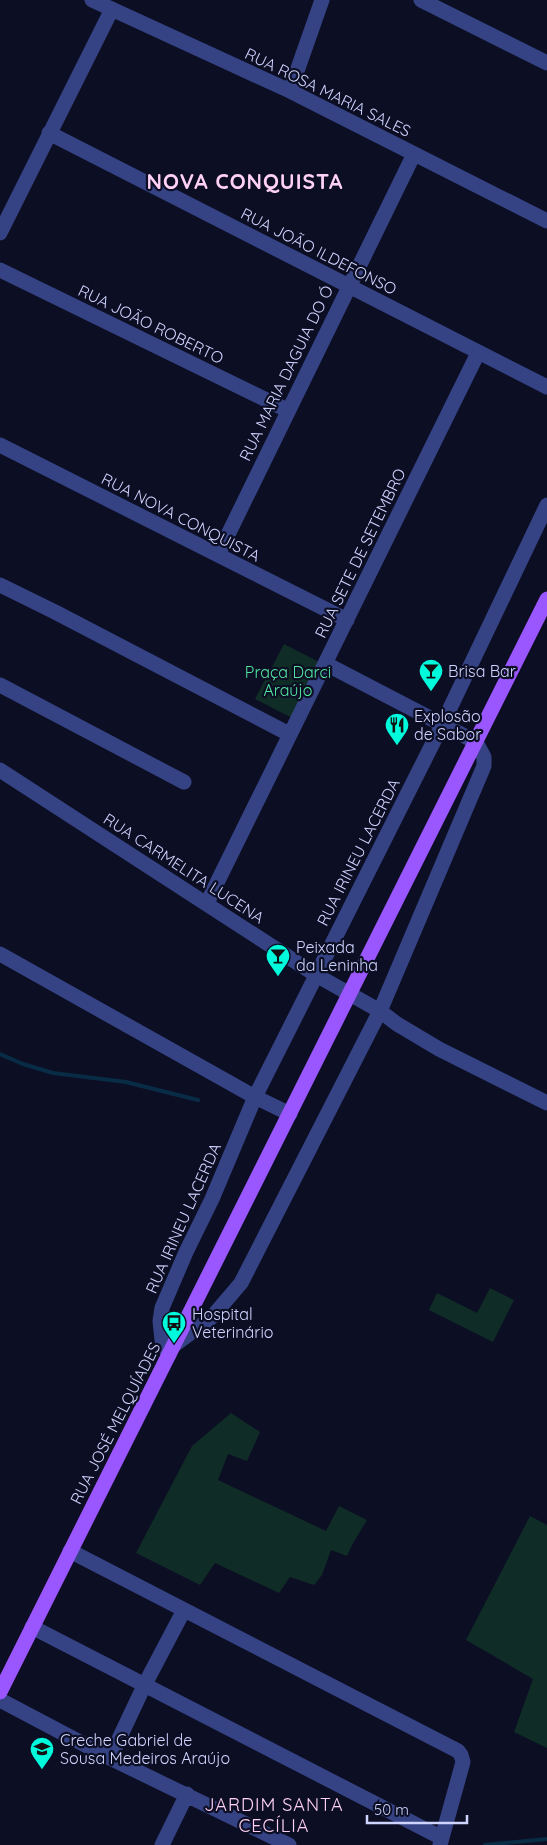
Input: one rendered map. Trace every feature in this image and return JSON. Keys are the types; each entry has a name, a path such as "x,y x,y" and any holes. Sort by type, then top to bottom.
{"main road":[{"path":"289,1115 547,599"},
{"name":"RUA JOSÉ MELQUÍADES","path":"0,1692 289,1115"}],"street":[{"name":"RUA ROSA MARIA SALES","path":"92,0 290,91 547,220"},
{"path":"290,91 322,0"},
{"path":"421,0 547,63"},
{"path":"0,233 112,9"},
{"name":"RUA JOÃO ILDEFONSO","path":"49,133 547,388"},
{"name":"RUA MARIA DAGUIA DO Ó","path":"218,554 414,154"},
{"name":"RUA JOÃO ROBERTO","path":"0,270 288,410"},
{"name":"RUA SETE DE SETEMBRO","path":"207,903 478,353"},
{"name":"RUA NOVA CONQUISTA","path":"0,445 347,620"},
{"name":"RUA IRINEU LACERDA","path":"171,1351 160,1331 162,1308 186,1252 212,1199 255,1097 442,725 547,505"},
{"path":"0,585 290,734"},
{"path":"171,1351 212,1318 240,1283 380,1011 481,776 484,757 476,742 326,664"},
{"path":"0,684 184,782"},
{"name":"RUA CARMELITA LUCENA","path":"0,770 316,974 380,1011 397,1024 439,1049 547,1103"},
{"path":"0,954 289,1115"},
{"path":"32,1627 441,1842 463,1762 458,1750 70,1551"},
{"path":"110,1758 144,1686 184,1610"},
{"path":"0,1700 110,1758 288,1845"},
{"path":"162,1845 187,1794"}],"green space":[{"name":"Praça Darci Araújo","path":"284,644 321,663 292,718 255,699"},
{"path":"490,1288 514,1300 493,1342 429,1310 437,1293 477,1313"},
{"path":"231,1413 260,1432 247,1461 228,1454 218,1480 326,1531 339,1506 367,1520 347,1556 331,1550 322,1575 314,1585 290,1577 279,1593 215,1563 200,1585 136,1553 192,1446"},
{"path":"530,1516 547,1525 547,1748 514,1732 533,1679 466,1640"}],"waterway":[{"path":"0,1054 23,1064 53,1073 126,1082 198,1100"},
{"path":"485,1845 547,1839"}],"place":[{"name":"Brisa Bar","path":"431,692"},
{"name":"Explosão de Sabor","path":"397,746"},
{"name":"Peixada da Leninha","path":"278,977"},
{"name":"Hospital Veterinário","path":"174,1344"},
{"name":"Creche Gabriel de Sousa Medeiros Araújo","path":"42,1770"}],"district":[{"name":"NOVA CONQUISTA","path":"245,181"},
{"name":"JARDIM SANTA CECÍLIA","path":"274,1814"}]}
